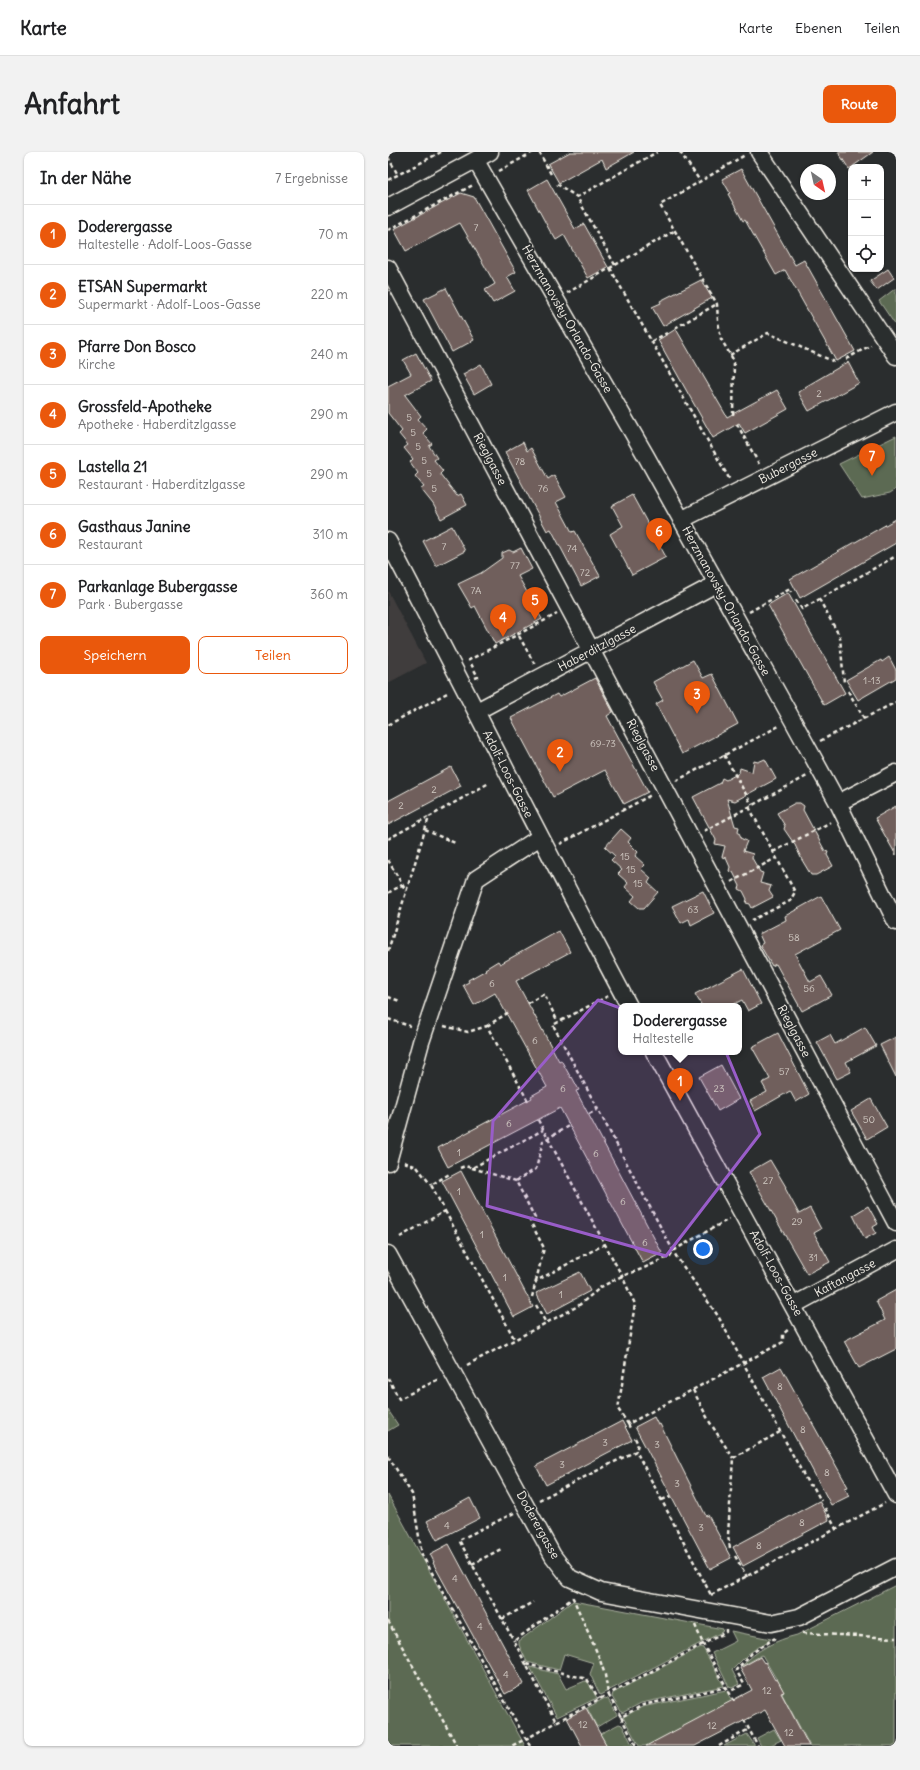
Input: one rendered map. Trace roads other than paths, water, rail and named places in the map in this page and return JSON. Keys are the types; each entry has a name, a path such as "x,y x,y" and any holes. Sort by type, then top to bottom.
{"street":[{"path":"388,207 476,161 490,152"},
{"path":"759,152 896,356"},
{"name":"Herzmanovsky-Orlando-Gasse","path":"476,161 681,520 820,769 896,922"},
{"name":"Rieglgasse","path":"388,268 896,1223"},
{"name":"Bubergasse","path":"681,520 896,412"},
{"name":"Adolf-Loos-Gasse","path":"388,541 464,684 540,837 627,1003"},
{"name":"Haberditzlgasse","path":"477,711 716,584"},
{"path":"841,809 896,774"},
{"path":"396,1162 421,1042 476,879 540,837"},
{"name":"Adolf-Loos-Gasse","path":"656,1055 741,1212 794,1305 893,1498"},
{"name":"Kaftangasse","path":"794,1305 896,1250"},
{"name":"Doderergasse","path":"388,1254 553,1556 570,1578 601,1592 771,1623 798,1617 896,1567"}],"place":[{"name":"Parkanlage Bubergasse","path":"872,476"},
{"name":"Gasthaus Janine","path":"659,551"},
{"name":"Lastella 21","path":"535,620"},
{"name":"Grossfeld-Apotheke","path":"503,637"},
{"name":"Pfarre Don Bosco","path":"697,714"},
{"name":"ETSAN Supermarkt","path":"560,772"},
{"name":"Doderergasse","path":"680,1101"}]}
